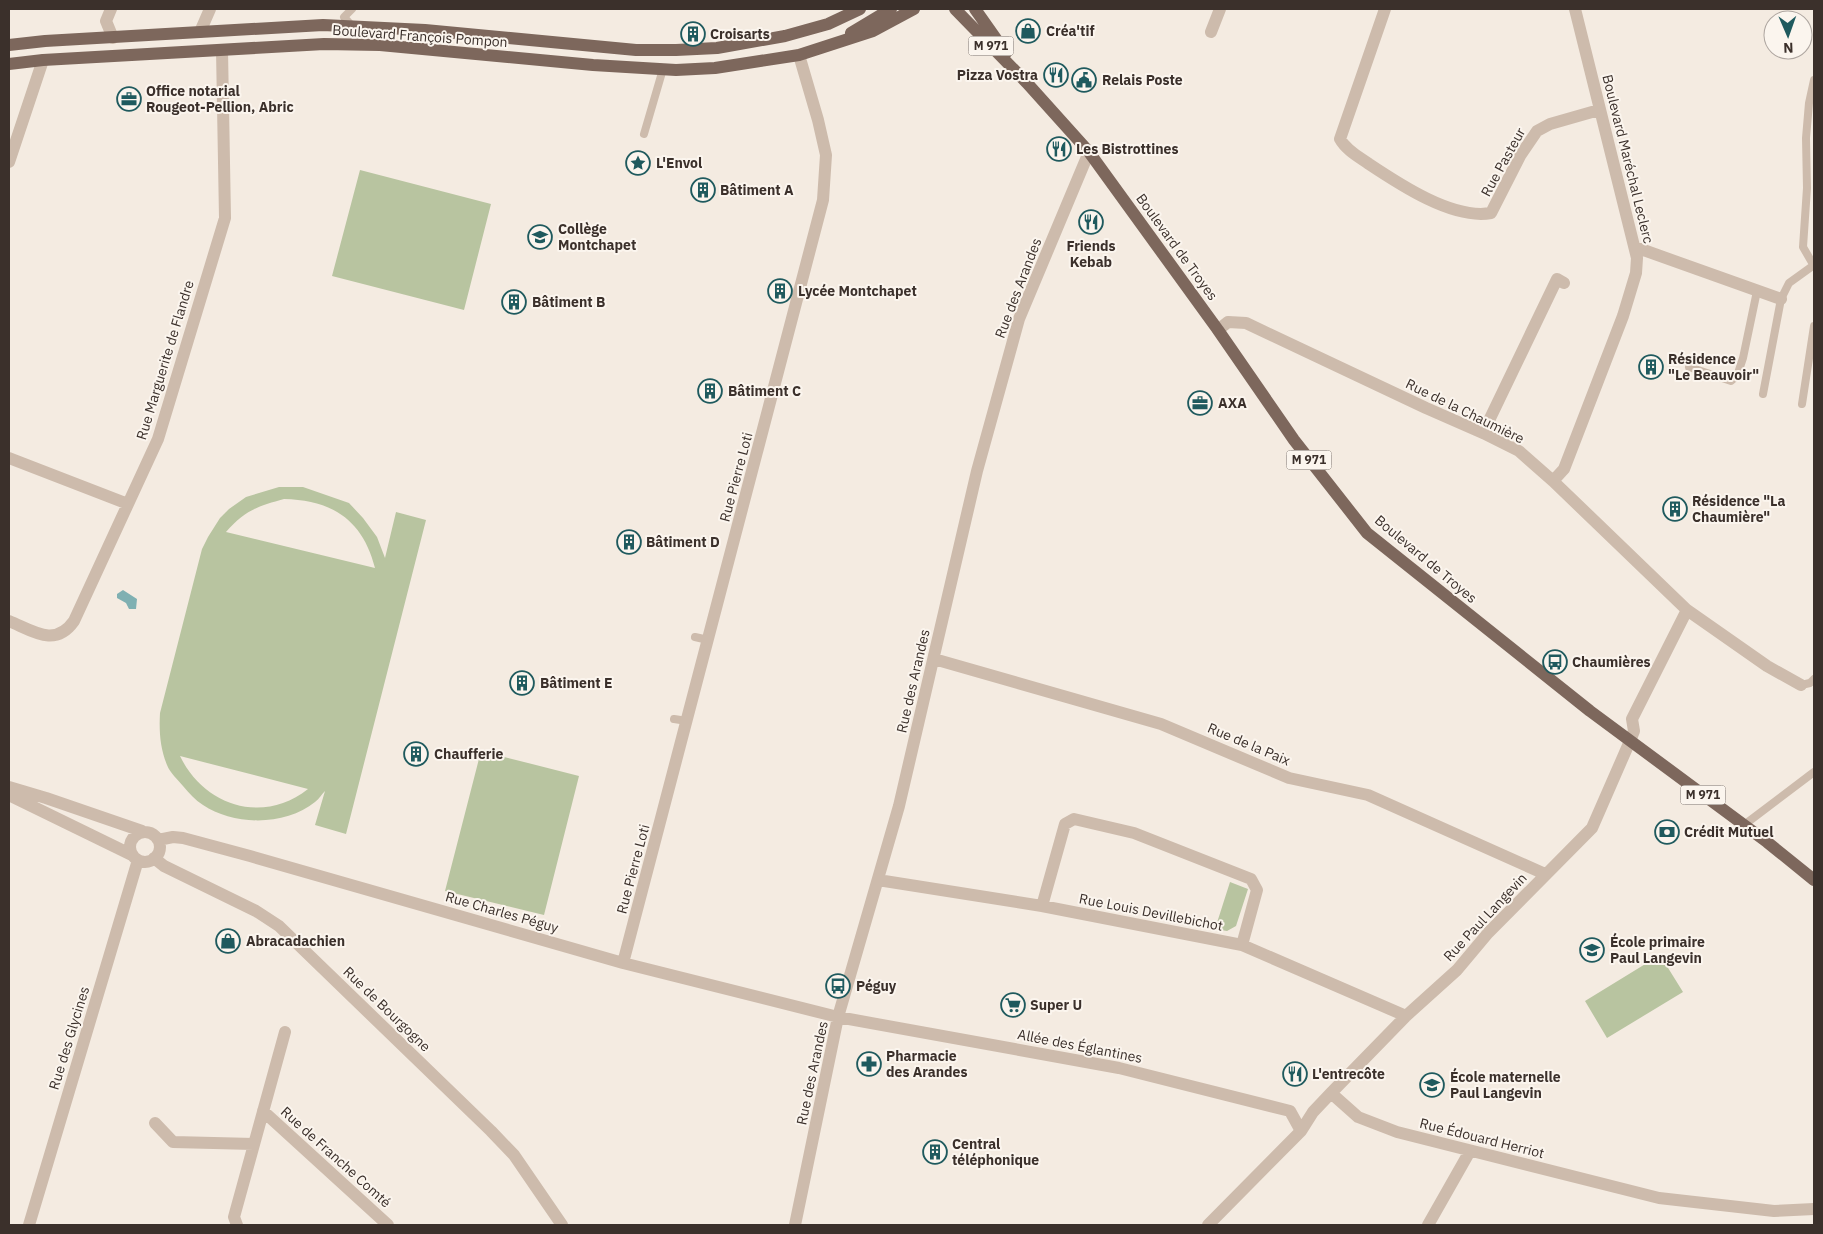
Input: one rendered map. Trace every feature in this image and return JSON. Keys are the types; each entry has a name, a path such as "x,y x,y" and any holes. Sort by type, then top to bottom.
{"main road":[{"name":"Boulevard François Pompon","path":"9,45 45,41 323,25 348,21 636,50 676,50 717,48 785,36 828,24 860,9"},
{"path":"827,47 891,9"},
{"path":"827,47 873,31 914,9"},
{"name":"M 971","path":"955,9 1027,83 1089,152"},
{"name":"M 971","path":"975,9 1027,83"},
{"name":"Boulevard François Pompon","path":"9,64 43,60 324,44 380,45 663,70 715,68 799,55 827,47"},
{"name":"Boulevard de Troyes","path":"1089,152 1218,330 1294,440 1368,532 1406,565 1630,742 1744,825 1814,880"}],"street":[{"path":"111,9 106,21 112,38"},
{"path":"200,32 210,9"},
{"path":"1211,32 1220,9"},
{"name":"Rue Pasteur","path":"1385,9 1340,139 1342,144 1363,160 1416,194 1459,210 1485,214 1491,213 1520,156 1537,131 1550,124 1599,110"},
{"name":"Boulevard Maréchal Leclerc","path":"1553,481 1564,468 1623,316 1636,273 1637,258 1575,9"},
{"name":"Rue Marguerite de Flandre","path":"9,621 44,636 58,636 67,631 74,621 158,439 225,218 222,50"},
{"name":"Rue Pierre Loti","path":"623,963 680,720 823,200 826,155 799,55"},
{"path":"9,162 43,60"},
{"name":"Rue des Arandes","path":"794,1225 838,1017 899,806 977,471 1019,319 1089,152"},
{"path":"1635,247 1781,299"},
{"path":"1483,433 1557,279 1564,282"},
{"name":"Rue de la Chaumière","path":"1218,330 1228,322 1246,323 1518,451 1553,481 1686,610 1767,666 1801,685"},
{"path":"9,458 128,504"},
{"path":"1630,742 1634,731 1632,719 1686,610"},
{"name":"Rue de la Paix","path":"934,659 1161,724 1289,778 1368,795 1545,874"},
{"name":"Rue Paul Langevin","path":"1331,1093 1406,1016 1457,970 1488,933 1592,828 1630,742"},
{"path":"9,787 152,833 158,840 160,850 154,858 145,862 9,795"},
{"path":"1042,906 1065,824 1074,819 1134,833 1251,879 1257,890 1242,946"},
{"path":"135,858 130,850 130,840 142,831"},
{"name":"Rue Charles Péguy","path":"158,840 173,837 182,838 623,963 838,1017"},
{"name":"Rue des Glycines","path":"29,1225 135,858"},
{"name":"Rue de Bourgogne","path":"154,858 164,866 256,911 279,926 503,1143 514,1155 562,1225"},
{"name":"Rue Louis Devillebichot","path":"878,880 1042,906 1242,946 1406,1016"},
{"name":"Allée des Églantines","path":"838,1017 1120,1068 1290,1110 1301,1131"},
{"path":"237,1225 234,1217 284,1032"},
{"path":"1208,1225 1301,1131 1313,1112 1331,1093"},
{"name":"Rue Édouard Herriot","path":"1331,1093 1358,1117 1376,1125 1470,1151 1659,1198 1765,1210 1814,1209"},
{"name":"Rue de Franche Comté","path":"263,1111 388,1225"},
{"path":"155,1123 174,1142 254,1144"},
{"path":"1428,1225 1470,1151"}],"lane":[{"path":"341,9 348,21"},
{"path":"348,21 352,9"},
{"path":"644,134 663,70"},
{"path":"1763,394 1781,299 1789,283 1814,265 1803,247 1807,188 1806,138 1809,103 1814,80"},
{"path":"1688,367 1731,381 1737,376 1743,358 1757,291"},
{"path":"1802,404 1814,326"},
{"path":"1801,685 1810,683 1814,679"},
{"path":"1744,825 1814,772"}],"green space":[{"path":"360,170 491,204 464,310 332,276"},
{"path":"279,487 303,487 349,503 377,537 385,558 396,512 426,520 346,834 315,825 325,791 315,802 290,816 275,819 244,820 216,812 195,799 172,774 165,759 160,739 160,713 202,549 220,518 246,497","holes":["284,499 317,503 343,516 354,525 362,537 370,551 375,568 226,532 239,519 252,510","180,756 308,789 291,800 272,806 254,808 236,805 219,798 204,787 191,773"]},
{"path":"481,751 579,776 544,915 445,891"},
{"path":"1230,882 1248,889 1236,926 1227,931 1215,929"},
{"path":"1660,955 1683,992 1607,1038 1585,1001"}],"water":[{"path":"123,590 137,599 136,609 129,609 126,603 117,598 117,594"}],"place":[{"name":"Créa'tif","path":"1028,31"},
{"name":"Croisarts","path":"693,34"},
{"name":"Pizza Vostra","path":"1056,75"},
{"name":"Relais Poste","path":"1084,80"},
{"name":"Office notarial Rougeot-Pellion, Abric","path":"129,99"},
{"name":"Les Bistrottines","path":"1059,149"},
{"name":"L'Envol","path":"638,163"},
{"name":"Bâtiment A","path":"703,190"},
{"name":"Friends Kebab","path":"1091,222"},
{"name":"Collège Montchapet","path":"540,237"},
{"name":"Lycée Montchapet","path":"780,291"},
{"name":"Bâtiment B","path":"514,302"},
{"name":"Résidence \"Le Beauvoir\"","path":"1651,367"},
{"name":"Bâtiment C","path":"710,391"},
{"name":"AXA","path":"1200,403"},
{"name":"Résidence \"La Chaumière\"","path":"1675,509"},
{"name":"Bâtiment D","path":"629,542"},
{"name":"Chaumières","path":"1555,662"},
{"name":"Bâtiment E","path":"522,683"},
{"name":"Chaufferie","path":"416,754"},
{"name":"Crédit Mutuel","path":"1667,832"},
{"name":"Abracadachien","path":"228,941"},
{"name":"École primaire Paul Langevin","path":"1592,950"},
{"name":"Péguy","path":"838,986"},
{"name":"Super U","path":"1013,1005"},
{"name":"Pharmacie des Arandes","path":"869,1064"},
{"name":"L'entrecôte","path":"1295,1074"},
{"name":"École maternelle Paul Langevin","path":"1432,1085"},
{"name":"Central téléphonique","path":"935,1152"}]}
